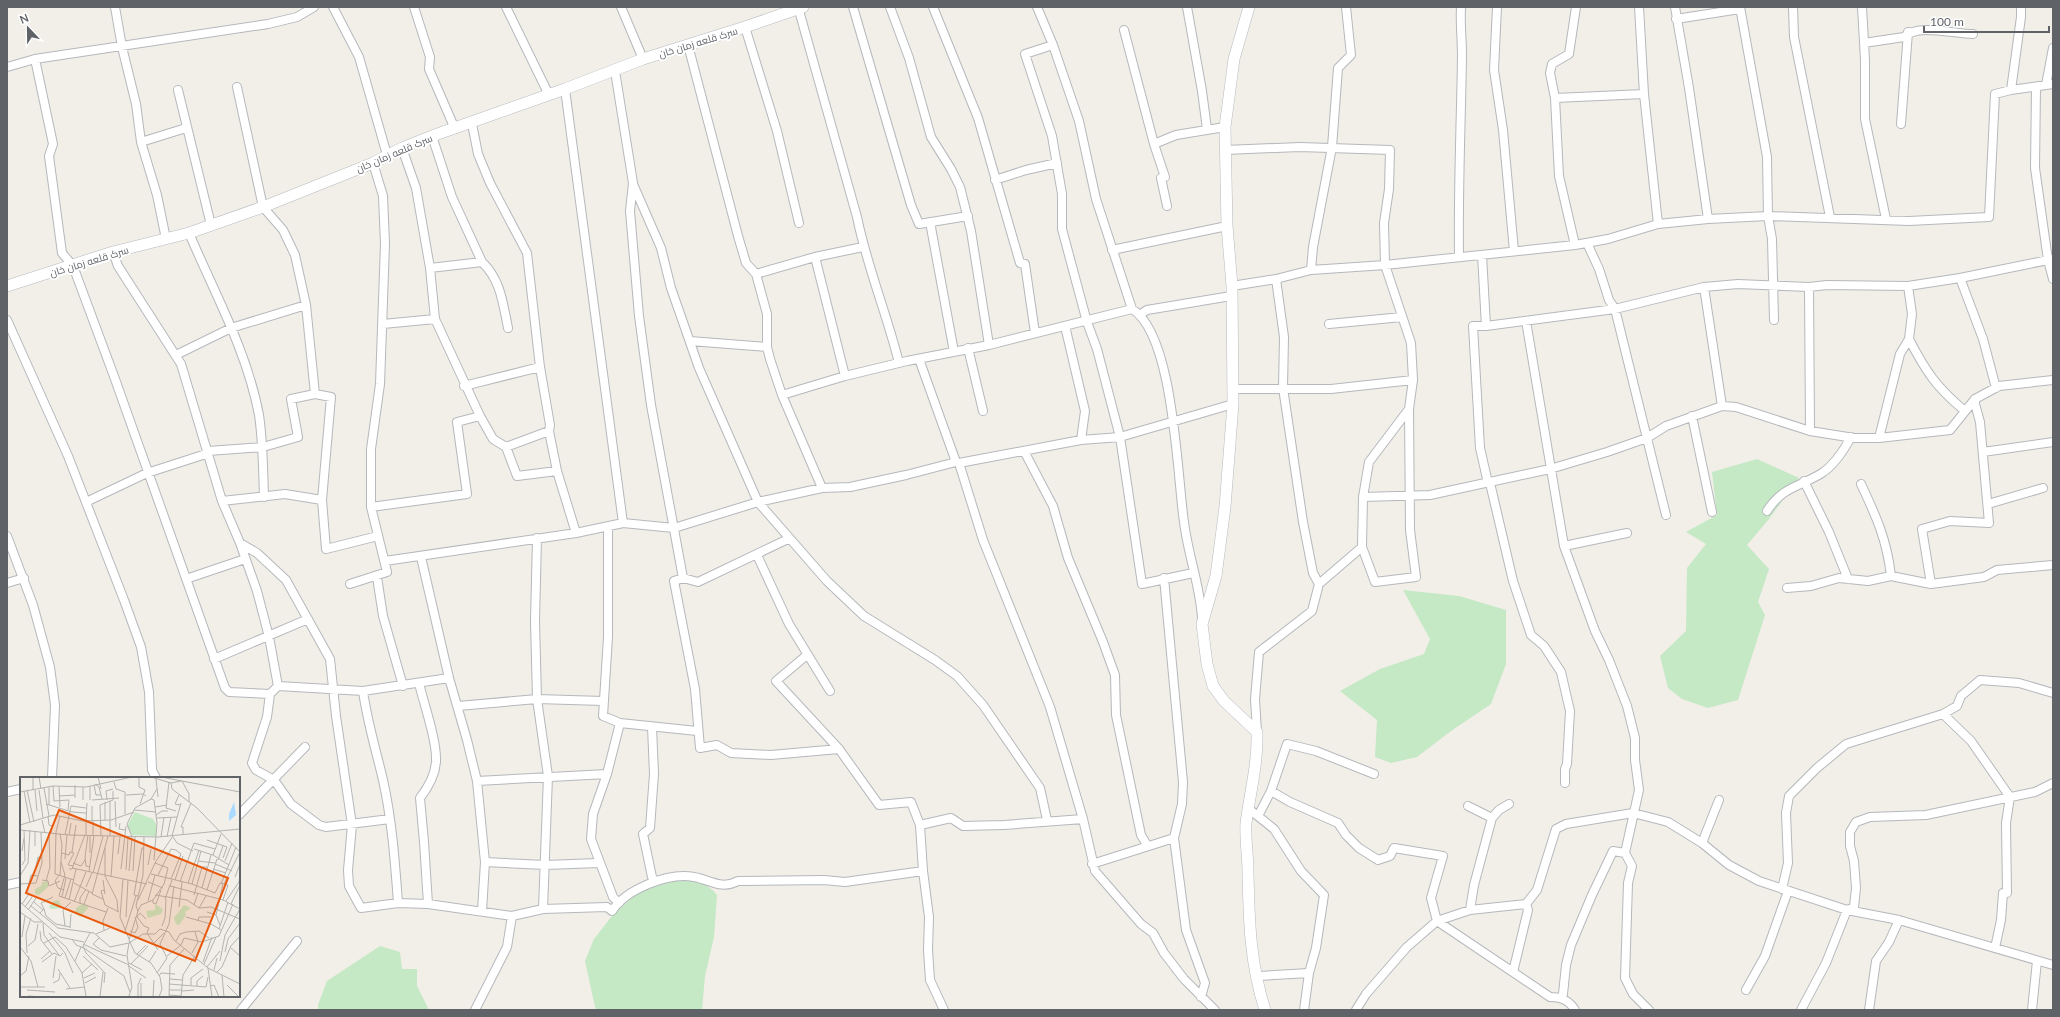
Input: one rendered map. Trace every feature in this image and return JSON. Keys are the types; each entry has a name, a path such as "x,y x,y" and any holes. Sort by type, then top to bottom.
{"street":[{"path":"115,7 122,47 136,104 141,142 157,195 166,239"},
{"path":"7,67 35,59 268,24 297,17 314,7"},
{"path":"333,7 359,57 387,156"},
{"path":"414,7 430,57 429,69 455,128"},
{"path":"506,7 549,95"},
{"path":"621,7 643,59"},
{"path":"853,7 918,224 968,216"},
{"path":"890,7 908,58 931,137 960,187 968,216 989,345"},
{"path":"933,7 978,118 1020,264 1025,264 1035,333"},
{"path":"1037,7 1054,45 1079,121 1096,200 1132,309 1141,314 1152,333 1174,422 1184,522 1193,572 1200,595 1207,664 1213,686 1224,701 1257,732"},
{"path":"1186,7 1202,91 1207,129"},
{"path":"1202,624 1216,576 1225,507 1233,404 1232,291 1227,226 1225,127 1234,59 1249,7"},
{"path":"1311,270 1312,247 1332,147 1338,68 1351,55 1346,7"},
{"path":"1459,256 1459,145 1462,55 1461,7"},
{"path":"1497,7 1494,70 1503,130 1514,251"},
{"path":"1574,245 1559,176 1555,98 1550,73 1552,64 1569,54 1576,7"},
{"path":"1639,7 1644,94 1658,224"},
{"path":"1675,7 1689,88 1708,219"},
{"path":"1793,7 1794,37 1830,217"},
{"path":"1862,7 1866,120 1886,219"},
{"path":"2011,90 2021,7"},
{"path":"800,8 857,217 863,247 890,329 899,363"},
{"name":"سرک قلعه زمان خان","path":"8,283 73,266 112,252 166,239 264,207 373,163 402,148 432,136 472,124 615,71 643,59 800,8"},
{"path":"1676,19 1740,8 1767,157 1768,216 1772,239 1774,320"},
{"path":"745,27 777,131 799,223"},
{"path":"1124,30 1154,144 1165,177 1161,178 1167,206"},
{"path":"1864,43 1904,37 1908,32 1921,30 1972,34"},
{"path":"1901,124 1908,32"},
{"path":"688,45 738,236 746,263 756,274 767,314 766,347 782,395 822,488"},
{"path":"1054,45 1025,54 1052,136 1062,194 1062,229 1087,322 1097,349 1120,437 1142,584 1193,572"},
{"path":"1141,314 1147,310 1232,291 1311,270 1385,265 1574,245 1608,239 1658,224 1708,219 1768,216 1909,221 1989,217 1995,94 2011,90 2049,85 2053,48"},
{"path":"35,59 53,144 49,156 62,253 73,266 115,379 226,691 270,694"},
{"path":"615,71 633,183 661,248 671,288 699,368 758,502 788,539 827,581 864,616 936,660 956,676 983,705 1040,788 1047,820"},
{"path":"2036,87 2035,168 2051,259 2053,279"},
{"path":"237,88 264,207 283,230 295,255 306,305 315,394"},
{"path":"565,89 623,523"},
{"path":"178,90 186,128 211,225"},
{"path":"1555,98 1644,94"},
{"path":"472,124 478,154 490,183 528,253 540,367 545,387 550,425 549,431 557,471 576,534"},
{"path":"1154,144 1176,135 1225,127"},
{"path":"141,142 186,128"},
{"path":"432,136 452,197 482,262 490,270 500,288 508,328"},
{"path":"1225,150 1332,147 1390,150 1389,189 1384,223 1385,265 1411,343 1413,380 1409,409 1410,530 1416,577 1375,582 1362,547 1363,497 1369,462 1409,409"},
{"path":"402,148 416,188 430,268 435,319 464,386 493,439 506,447 517,476 557,471"},
{"path":"350,584 377,577 387,572 371,507 371,449 379,398 385,244 383,196 373,163"},
{"path":"995,180 1026,170 1057,163"},
{"path":"633,183 630,211 640,316 652,405 683,578"},
{"path":"930,222 954,352"},
{"path":"1112,250 1227,226"},
{"path":"189,232 246,366 255,400 263,447 264,497"},
{"path":"1587,243 1599,269 1609,300 1615,309 1666,515"},
{"path":"756,274 815,257 863,247"},
{"path":"112,252 118,266 138,300 176,355 208,452 222,501 240,543 257,591 278,686"},
{"path":"1482,255 1486,326"},
{"path":"815,257 845,376"},
{"path":"1565,782 1564,769 1567,764 1570,711 1566,689 1562,672 1544,646 1531,634 1514,581 1480,448 1473,326 1486,326 1615,309 1704,287 1738,284 1809,287 1827,285 1908,286 1960,278 2051,259"},
{"path":"430,268 482,262"},
{"path":"1960,278 1983,338 1996,388"},
{"path":"1276,280 1284,338 1283,388 1303,522 1313,573 1319,584"},
{"path":"1880,438 1900,354 1909,339 1912,314 1908,286"},
{"path":"1704,287 1722,406"},
{"path":"1809,287 1810,431"},
{"path":"176,355 231,328 306,305"},
{"path":"782,395 845,376 968,348 989,345 1087,322 1132,309"},
{"path":"1329,324 1402,317"},
{"path":"383,324 435,319"},
{"path":"7,320 68,456 141,647 149,692 152,770 156,777"},
{"path":"1526,321 1564,546 1595,631 1609,660 1627,706 1635,738 1635,760 1639,790 1625,853 1632,866 1628,884 1625,978 1633,994 1649,1010"},
{"path":"1065,326 1085,411 1081,440"},
{"path":"1909,339 1924,369 1946,395 1965,411"},
{"path":"690,341 766,347"},
{"path":"968,348 983,411"},
{"path":"919,359 958,462 983,540 1050,708 1083,818 1092,864 1095,871 1141,924 1153,933 1164,953 1184,979 1215,1010"},
{"path":"464,386 540,367"},
{"path":"1233,389 1331,389 1413,380"},
{"path":"1363,497 1410,494 1430,495 1550,469 1647,438 1666,426 1722,406 1736,407 1810,431 1851,437 1880,438 1950,430 1976,399 1999,386 2053,380"},
{"path":"86,502 148,473 208,452 263,447 298,437 290,400 315,394 331,397 322,500 326,549 378,536"},
{"path":"1931,584 1922,529 1950,521 1989,523 1983,452 1976,399"},
{"path":"385,561 421,557 536,538 576,534 608,528 623,523 674,528 758,502 822,488 850,487 958,462 1081,440 1120,437 1233,404"},
{"path":"371,507 467,494 457,422 480,416"},
{"path":"1692,416 1712,512"},
{"path":"506,447 549,431"},
{"path":"1767,511 1779,497 1791,487 1804,480 1823,473 1843,452 1851,437"},
{"path":"1983,452 2053,442"},
{"path":"1024,450 1053,506 1068,558 1115,675 1116,715 1141,835 1147,845"},
{"path":"1804,480 1829,532 1848,579"},
{"path":"1861,484 1877,519 1888,552 1891,576"},
{"path":"1988,504 2043,488"},
{"path":"222,501 286,494 322,500"},
{"path":"608,528 608,637 603,716 620,723 652,728 697,731"},
{"path":"1564,546 1627,533"},
{"path":"7,536 24,578 41,630 50,667 55,705 52,777"},
{"path":"536,538 535,621 537,699 548,776 543,910"},
{"path":"788,539 698,582 683,578 674,581 695,689 697,731 700,748 717,745 731,753 772,755 839,749"},
{"path":"240,543 257,553 286,580 330,659 336,716 352,825 348,870 349,886 361,908 398,903 428,904 512,916 543,910 607,907 612,911 619,903 655,881 676,876 695,877 711,883 729,886 738,881 824,880 845,882 923,871"},
{"path":"1253,813 1257,732 1255,698 1258,652 1312,611 1319,584 1362,547"},
{"path":"757,555 789,624 830,691"},
{"path":"421,557 449,678 458,706 477,781 485,862 482,911"},
{"path":"186,579 245,559"},
{"path":"1787,588 1811,586 1839,578 1868,581 1891,576 1931,584 1984,577 1997,570 2053,565"},
{"path":"377,577 383,616 403,686"},
{"path":"7,583 24,578"},
{"path":"1164,578 1183,782 1182,804 1174,838 1186,930 1205,983 1202,997"},
{"path":"214,658 268,637 308,619"},
{"path":"807,655 776,681 839,749 879,805 911,802 920,825 923,871 929,917 928,950 930,980 944,1010"},
{"path":"390,819 352,825 326,827 319,825 291,804 274,780 256,770 252,763 267,717 270,694 278,686 334,688 363,691 449,678"},
{"path":"1746,990 1765,956 1785,890 1788,863 1786,813 1789,796 1817,768 1846,744 1943,714 1957,706 1961,696 1980,680 2020,683 2053,693"},
{"path":"419,683 431,730 436,762 428,788 420,798 428,904"},
{"path":"363,691 367,719 383,780 390,819 398,903"},
{"path":"458,706 537,699 603,700"},
{"path":"1943,714 1971,741 2010,797 2006,824 2007,893 2003,893 2001,920 1996,948"},
{"path":"619,903 613,897 591,839 593,814 607,774 620,723"},
{"path":"652,728 654,774 650,828 643,834 652,877 655,881"},
{"path":"1265,1010 1258,976 1254,968 1249,931 1246,824 1271,791 1287,744 1316,751 1374,774"},
{"path":"240,814 305,747"},
{"path":"477,781 607,774"},
{"path":"1801,1010 1826,963 1847,910 1854,906 1856,888 1854,861 1850,846 1850,832 1856,822 1870,816 1926,815 2035,792 2053,783"},
{"path":"7,792 20,789"},
{"path":"1271,791 1290,802 1338,823 1346,835 1359,848 1378,860 1390,856 1394,848 1410,849 1443,856 1431,898 1438,921 1550,996 1561,997 1571,1004 1575,1010"},
{"path":"1702,843 1719,800"},
{"path":"1470,910 1474,885 1492,818 1499,810 1509,804"},
{"path":"1468,806 1492,818"},
{"path":"1253,813 1274,830 1301,870 1324,895 1304,1010"},
{"path":"1356,1010 1366,994 1407,947 1438,921 1470,910 1526,904 1537,890 1556,829 1566,824 1633,813 1668,822 1702,843 1729,864 1759,881 1847,910 1899,920 2053,965"},
{"path":"920,825 951,818 963,826 1004,825 1083,818"},
{"path":"1092,864 1147,845 1174,838"},
{"path":"1561,997 1563,994 1566,964 1571,945 1592,895 1613,851 1625,853"},
{"path":"485,862 545,865 599,862"},
{"path":"7,885 20,882"},
{"path":"1513,972 1528,910 1526,904"},
{"path":"475,1010 507,947 512,916"},
{"path":"1868,1010 1876,961 1889,942 1899,920"},
{"path":"241,1010 297,941"},
{"path":"2032,1010 2037,961"},
{"path":"1258,976 1310,973"}],"green space":[{"path":"1757,459 1799,478 1769,519 1747,545 1769,569 1758,602 1765,615 1738,700 1708,708 1682,699 1668,688 1660,656 1686,631 1687,568 1706,544 1686,532 1717,515 1712,472"},
{"path":"1403,590 1459,596 1506,610 1506,664 1491,704 1451,731 1417,757 1391,763 1375,757 1377,720 1340,691 1380,669 1424,654 1430,639"},
{"path":"670,879 696,881 707,885 717,895 714,937 705,976 702,1010 597,1010 595,1007 585,961 594,939 612,916 635,895"},
{"path":"380,946 400,952 402,969 417,969 417,986 429,1010 318,1010 318,1005 327,981"}]}
